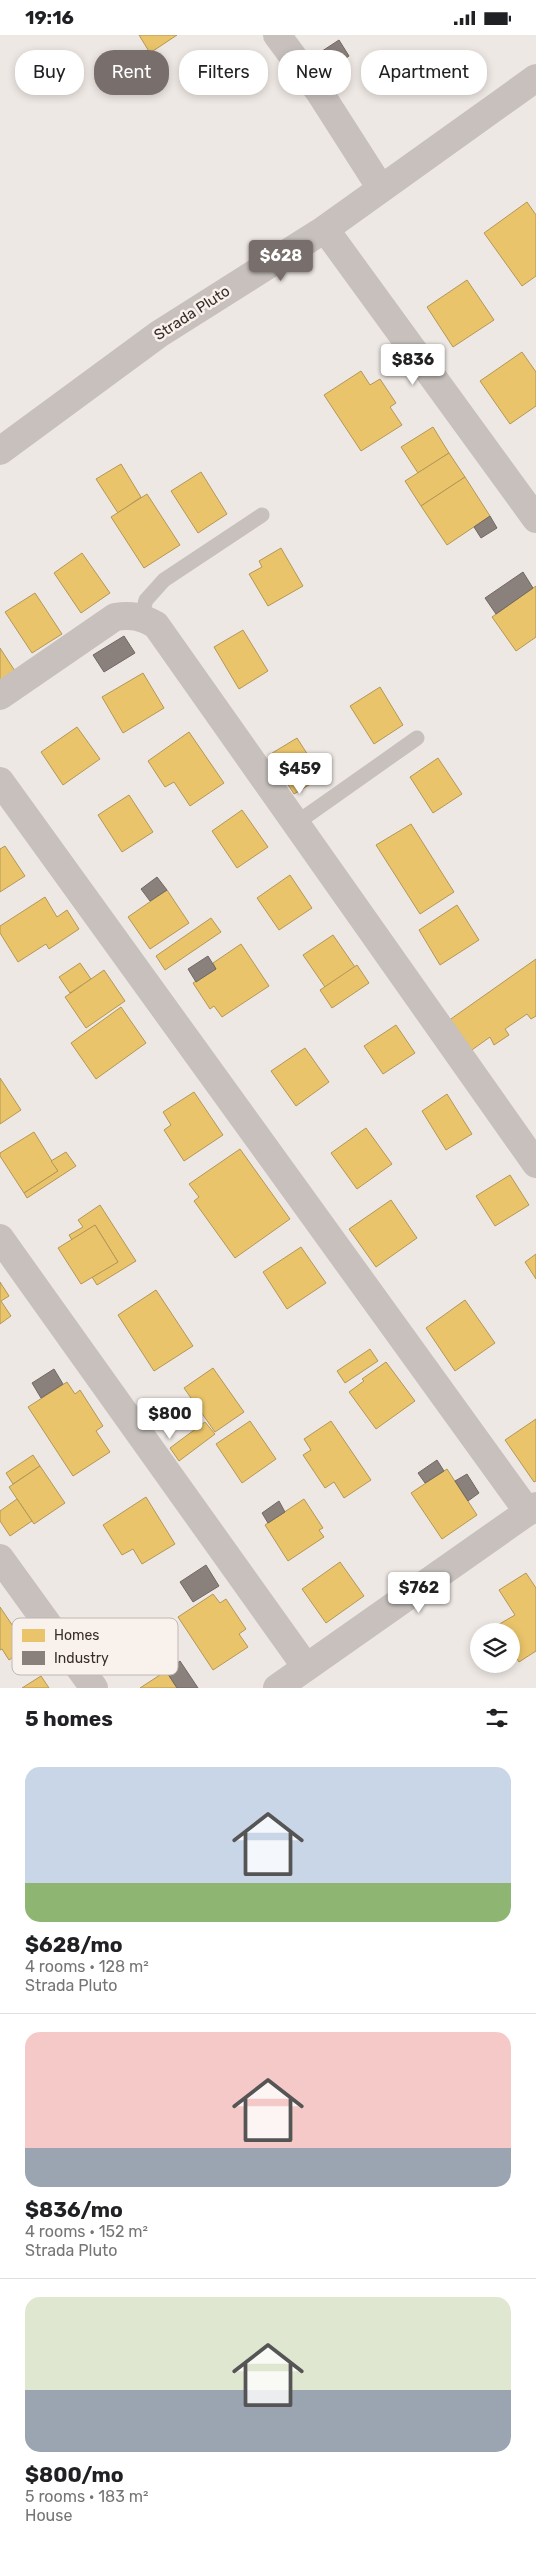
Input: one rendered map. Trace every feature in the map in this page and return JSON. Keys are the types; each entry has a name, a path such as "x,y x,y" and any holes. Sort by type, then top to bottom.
{"street":[{"path":"277,35 320,93 380,187"},
{"name":"Strada Pluto","path":"0,451 159,334 325,229 380,187 536,78"},
{"path":"325,229 536,519"},
{"path":"0,696 115,617 128,615 141,617 156,625 536,1164"},
{"path":"0,781 532,1509 277,1688"},
{"path":"0,1238 306,1667"},
{"path":"0,1558 43,1618"},
{"path":"85,1675 94,1688"}],"lane":[{"path":"141,617 146,600 164,581 262,515"},
{"path":"295,824 417,738"}],"building: Homes":[{"path":"139,35 177,35 154,50 148,50"},
{"path":"527,202 536,215 536,276 522,286 484,233"},
{"path":"467,280 494,320 453,347 427,307"},
{"path":"522,352 536,372 536,406 510,424 480,381"},
{"path":"361,371 370,385 380,379 396,403 390,407 402,425 361,451 324,395"},
{"path":"433,427 449,453 418,473 401,447"},
{"path":"449,453 465,477 421,506 405,481"},
{"path":"121,464 141,497 118,513 96,479"},
{"path":"201,472 227,514 198,533 171,491"},
{"path":"465,477 490,516 447,545 421,506"},
{"path":"147,494 180,545 144,568 111,517"},
{"path":"281,548 303,586 268,606 249,574 262,567 259,561"},
{"path":"82,553 110,593 81,613 54,573"},
{"path":"536,586 536,637 516,651 492,617"},
{"path":"35,593 62,634 32,653 5,612"},
{"path":"243,630 268,671 239,689 214,647"},
{"path":"0,648 15,671 0,681"},
{"path":"143,673 164,708 123,733 102,697"},
{"path":"380,687 403,725 374,744 350,706"},
{"path":"77,727 100,759 63,785 41,752"},
{"path":"189,732 224,783 190,806 174,782 165,787 148,761"},
{"path":"297,738 322,777 294,794 269,755"},
{"path":"438,758 462,794 433,813 410,777"},
{"path":"129,795 153,832 122,852 98,815"},
{"path":"242,810 268,847 237,868 212,831"},
{"path":"411,824 454,892 420,914 376,845"},
{"path":"5,846 25,876 0,892 0,849"},
{"path":"290,875 312,908 279,930 257,898"},
{"path":"167,890 189,923 150,949 128,917"},
{"path":"45,897 57,917 67,910 79,929 49,949 46,944 18,962 0,933 0,926"},
{"path":"457,905 479,940 440,965 419,930"},
{"path":"211,918 221,932 165,970 156,956"},
{"path":"333,935 355,967 325,987 303,955"},
{"path":"241,944 269,986 222,1017 214,1006 210,1009 193,983 216,969 213,963"},
{"path":"536,959 536,1016 531,1019 527,1014 505,1029 509,1035 494,1045 490,1037 469,1052 448,1021"},
{"path":"80,963 91,979 70,993 59,977"},
{"path":"357,965 369,983 332,1008 320,990"},
{"path":"104,970 125,1001 86,1028 65,997"},
{"path":"121,1007 146,1043 96,1079 71,1043"},
{"path":"396,1025 415,1053 383,1074 364,1046"},
{"path":"305,1048 329,1082 296,1106 271,1071"},
{"path":"0,1078 21,1110 0,1124"},
{"path":"194,1092 223,1135 184,1161 164,1130 171,1125 163,1112"},
{"path":"447,1094 472,1134 446,1150 422,1111"},
{"path":"366,1128 392,1164 357,1189 331,1153"},
{"path":"34,1132 58,1171 24,1193 0,1156 0,1153"},
{"path":"240,1149 290,1219 235,1258 194,1201 199,1197 189,1184"},
{"path":"66,1152 76,1166 27,1198 24,1193 58,1171 51,1161"},
{"path":"510,1175 529,1205 495,1226 476,1196"},
{"path":"391,1200 417,1238 376,1267 349,1229"},
{"path":"100,1205 136,1261 97,1285 92,1277 118,1262 95,1225 72,1240 69,1235 83,1227 78,1220"},
{"path":"95,1225 118,1262 81,1284 58,1248"},
{"path":"301,1247 326,1283 287,1309 263,1272"},
{"path":"536,1254 536,1279 525,1262"},
{"path":"0,1282 9,1296 1,1301 11,1316 0,1324"},
{"path":"156,1290 193,1346 154,1371 118,1315"},
{"path":"465,1300 495,1343 455,1371 426,1328"},
{"path":"370,1349 378,1361 345,1383 337,1371"},
{"path":"386,1362 415,1401 376,1429 349,1392 364,1381 362,1379"},
{"path":"213,1368 244,1412 215,1432 184,1388"},
{"path":"67,1382 75,1394 80,1390 103,1426 96,1431 110,1452 73,1476 28,1407"},
{"path":"536,1419 536,1481 534,1482 505,1440"},
{"path":"250,1421 276,1459 242,1483 216,1444"},
{"path":"331,1421 371,1480 344,1498 334,1482 325,1488 303,1455 311,1450 304,1439"},
{"path":"205,1422 215,1434 179,1461 170,1448"},
{"path":"33,1455 40,1466 13,1484 6,1473"},
{"path":"40,1466 65,1503 34,1524 9,1487"},
{"path":"447,1469 477,1515 442,1539 411,1493"},
{"path":"146,1497 175,1544 142,1564 133,1549 122,1555 103,1525"},
{"path":"17,1499 32,1521 10,1536 0,1521 0,1511"},
{"path":"304,1499 323,1528 319,1530 324,1537 288,1561 265,1525"},
{"path":"340,1562 364,1596 326,1623 302,1589"},
{"path":"526,1573 536,1588 536,1651 520,1661 520,1623 501,1623 515,1615 499,1590"},
{"path":"213,1594 220,1603 226,1599 246,1629 239,1634 248,1647 213,1670 178,1617"},
{"path":"0,1607 12,1625 12,1658 9,1660 2,1649 0,1650"},
{"path":"160,1675 169,1675 177,1688 140,1688"},
{"path":"41,1676 49,1688 22,1688"}],"building: Industry":[{"path":"339,40 345,50 324,50"},
{"path":"490,516 497,528 481,538 474,527"},
{"path":"523,572 533,588 496,614 485,598"},
{"path":"124,636 135,653 104,672 93,655"},
{"path":"157,877 167,890 150,901 141,889"},
{"path":"208,956 216,969 196,982 188,969"},
{"path":"54,1369 63,1384 41,1398 32,1383"},
{"path":"437,1460 444,1471 425,1483 418,1473"},
{"path":"467,1474 479,1493 468,1501 455,1481"},
{"path":"279,1501 285,1512 268,1523 262,1513"},
{"path":"206,1565 219,1586 193,1602 180,1582"},
{"path":"180,1661 198,1688 177,1688 169,1675 178,1675 178,1662"}]}
